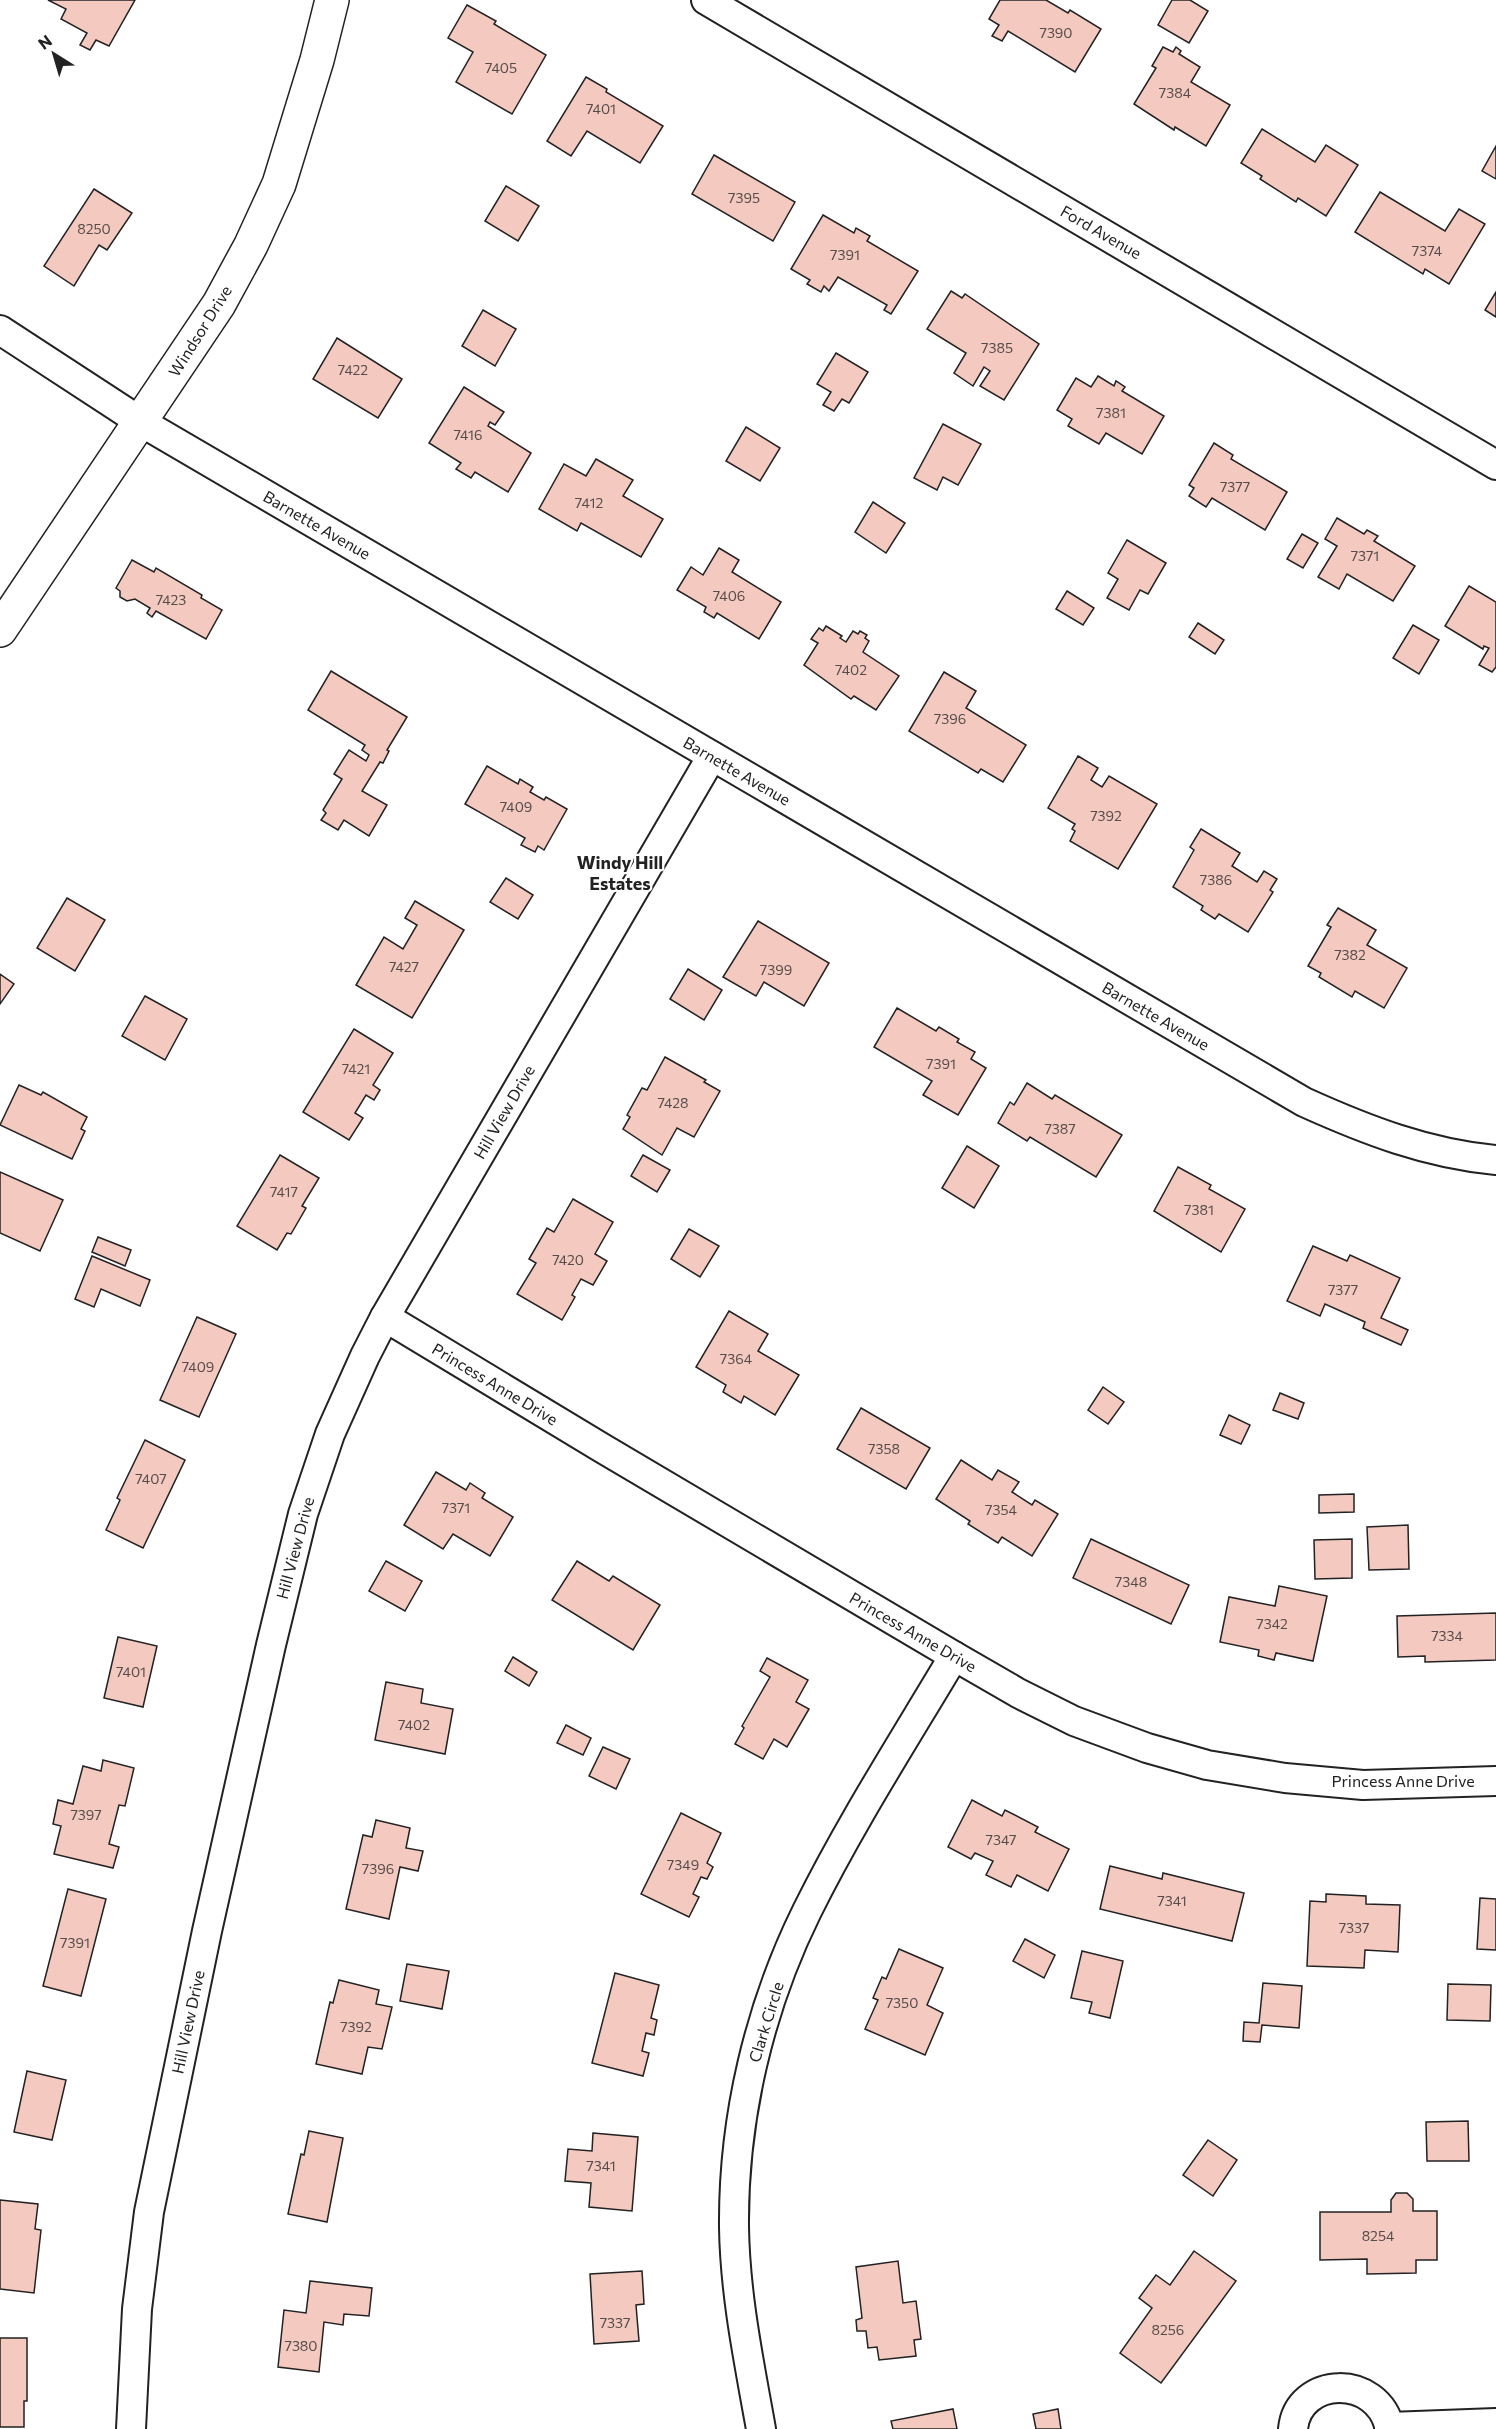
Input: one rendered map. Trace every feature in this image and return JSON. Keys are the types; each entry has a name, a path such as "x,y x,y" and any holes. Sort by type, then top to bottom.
{"street":[{"name":"Windsor Drive","path":"0,630 219,304 251,245 279,184 317,60 332,0"},
{"name":"Ford Avenue","path":"706,0 1496,465"},
{"name":"Barnette Avenue","path":"0,330 141,422 1304,1102 1364,1129 1415,1145 1496,1160"},
{"name":"Hill View Drive","path":"131,2429 136,2309 149,2212 205,1942 271,1645 303,1514 330,1434 385,1317 712,756"},
{"name":"Princess Anne Drive","path":"385,1317 954,1656 1018,1693 1074,1721 1147,1748 1207,1765 1284,1778 1363,1785 1496,1781"},
{"name":"Clark Circle","path":"761,2429 741,2313 734,2228 736,2171 742,2114 758,2042 782,1969 806,1913 834,1859 954,1656"},
{"path":"1293,2429 1300,2409 1312,2397 1326,2389 1343,2387 1359,2390 1373,2398 1384,2411 1389,2428 1496,2423"}],"building":[{"path":"48,0 135,0 109,46 96,40 90,50 80,45 87,33 61,19 66,9"},
{"path":"1000,0 1046,0 1068,13 1070,10 1101,29 1075,72 1008,31 1002,41 992,36 999,25 989,19"},
{"path":"1172,0 1190,0 1208,11 1189,43 1158,25"},
{"path":"467,5 496,21 494,24 546,55 512,114 456,82 473,52 448,38"},
{"path":"1163,47 1173,52 1176,47 1181,51 1179,54 1200,67 1191,82 1230,105 1206,146 1175,127 1174,130 1134,104 1156,68 1152,66"},
{"path":"586,77 607,89 606,92 663,126 640,163 587,131 571,156 547,141"},
{"path":"1262,129 1315,162 1326,145 1358,165 1326,216 1298,198 1296,202 1260,179 1262,176 1241,163"},
{"path":"1496,146 1496,179 1482,171"},
{"path":"714,155 795,202 773,241 692,194"},
{"path":"506,186 539,206 518,241 485,221"},
{"path":"94,189 132,213 107,250 99,245 74,286 44,266"},
{"path":"1380,192 1445,231 1459,209 1485,224 1449,284 1425,269 1423,274 1355,232"},
{"path":"823,215 854,233 856,228 870,236 867,241 918,271 891,314 884,310 887,305 838,277 829,291 824,286 821,292 807,284 810,280 791,269"},
{"path":"951,291 962,298 965,294 1039,344 1004,400 980,386 990,371 984,367 973,386 954,373 966,353 927,329"},
{"path":"1496,292 1496,317 1485,310"},
{"path":"483,310 516,329 495,366 462,346"},
{"path":"337,338 402,379 378,418 313,379"},
{"path":"836,353 868,372 849,403 842,399 834,411 823,405 831,392 817,384"},
{"path":"1098,376 1114,386 1116,381 1125,387 1122,391 1164,416 1142,454 1106,433 1099,444 1068,426 1072,419 1057,410 1076,378 1091,387"},
{"path":"464,387 504,412 495,425 490,422 488,426 531,453 508,492 475,472 471,478 456,469 461,463 429,443"},
{"path":"943,424 981,444 958,485 943,477 937,490 914,478"},
{"path":"746,427 780,448 760,481 726,461"},
{"path":"1214,443 1233,455 1231,459 1287,492 1265,530 1212,498 1206,507 1189,496 1194,488 1189,485"},
{"path":"596,459 633,480 623,496 663,519 641,557 581,523 577,531 539,509 564,464 586,476"},
{"path":"873,502 905,523 886,553 855,532"},
{"path":"1337,518 1364,534 1367,530 1378,536 1374,541 1415,566 1393,601 1347,574 1339,589 1318,577 1337,546 1325,539"},
{"path":"1302,534 1318,543 1303,568 1287,559"},
{"path":"1127,540 1166,563 1148,594 1140,590 1129,610 1107,598 1118,579 1108,573"},
{"path":"719,548 739,560 732,572 781,602 759,639 717,613 714,618 704,612 706,607 677,590 691,567 703,575"},
{"path":"132,560 154,572 156,568 202,595 201,598 222,610 206,639 156,611 152,617 147,613 150,608 135,599 127,601 120,597 120,591 116,588"},
{"path":"1469,586 1496,602 1496,667 1492,672 1479,665 1489,648 1484,646 1483,649 1445,626"},
{"path":"1067,591 1094,608 1083,625 1056,609"},
{"path":"1198,623 1224,640 1215,654 1189,637"},
{"path":"1413,625 1439,640 1419,674 1393,658"},
{"path":"826,626 842,636 840,638 846,642 853,631 858,634 860,631 867,635 865,638 869,641 863,652 899,676 876,710 854,696 851,699 804,665 818,643 811,639 819,628 823,631"},
{"path":"331,671 407,717 387,750 389,751 383,763 380,762 362,791 387,805 369,836 344,820 338,830 321,820 326,813 323,810 342,779 334,774 349,750 366,761 369,755 362,750 365,745 308,710"},
{"path":"944,672 976,691 966,708 1026,745 1003,782 981,769 978,773 909,731"},
{"path":"1078,756 1098,768 1091,780 1102,787 1109,776 1157,804 1118,869 1070,841 1075,831 1072,829 1075,824 1048,808"},
{"path":"487,766 518,784 520,779 533,787 530,792 544,800 546,797 567,809 544,850 538,846 535,852 521,845 525,838 465,804"},
{"path":"1201,829 1240,853 1232,866 1257,882 1264,871 1277,879 1270,890 1273,892 1248,932 1219,914 1215,919 1201,910 1203,906 1173,887 1194,850 1190,847"},
{"path":"506,878 533,895 518,919 490,902"},
{"path":"67,898 105,920 75,971 37,948"},
{"path":"415,901 464,930 412,1018 356,985 384,937 403,949 417,925 405,918"},
{"path":"1338,908 1376,930 1367,945 1407,968 1384,1008 1355,991 1352,997 1319,977 1321,973 1308,966 1331,927 1327,925"},
{"path":"758,921 829,963 804,1006 764,982 756,996 723,977"},
{"path":"688,969 722,990 704,1020 670,999"},
{"path":"0,974 14,984 0,1004"},
{"path":"145,996 187,1019 165,1060 122,1036"},
{"path":"897,1008 936,1031 939,1027 959,1039 957,1042 975,1052 971,1059 986,1068 958,1115 923,1095 932,1081 874,1047"},
{"path":"354,1029 393,1053 373,1085 380,1090 374,1100 366,1095 355,1113 363,1118 349,1140 303,1112"},
{"path":"665,1057 706,1080 704,1082 720,1091 694,1137 677,1128 662,1155 623,1129 630,1117 627,1115 642,1088 647,1090"},
{"path":"1027,1083 1052,1099 1055,1095 1122,1135 1096,1177 1030,1137 1027,1141 998,1123 1010,1102 1014,1105"},
{"path":"19,1085 41,1095 43,1092 87,1117 81,1129 85,1131 72,1159 0,1125"},
{"path":"967,1146 999,1166 974,1208 942,1188"},
{"path":"280,1155 319,1178 302,1206 306,1208 291,1234 287,1233 277,1250 237,1226"},
{"path":"643,1155 670,1170 657,1192 631,1176"},
{"path":"1178,1167 1211,1185 1209,1189 1245,1209 1221,1252 1154,1211"},
{"path":"0,1172 63,1200 40,1251 0,1233"},
{"path":"573,1199 613,1222 595,1254 607,1261 593,1285 581,1279 572,1295 575,1297 562,1320 517,1294 536,1263 529,1259 547,1228 554,1232"},
{"path":"689,1229 719,1246 700,1277 671,1259"},
{"path":"98,1237 131,1250 125,1266 92,1252"},
{"path":"1313,1246 1347,1261 1350,1255 1400,1278 1381,1318 1408,1330 1401,1345 1363,1328 1365,1322 1325,1304 1320,1316 1287,1301"},
{"path":"92,1256 150,1280 140,1306 101,1289 94,1307 75,1299"},
{"path":"729,1311 768,1334 758,1351 799,1375 775,1415 744,1396 741,1403 723,1392 726,1385 696,1367"},
{"path":"197,1317 236,1334 199,1417 160,1400"},
{"path":"1103,1387 1124,1402 1108,1424 1088,1410"},
{"path":"1280,1393 1304,1403 1298,1419 1273,1410"},
{"path":"861,1408 930,1448 906,1489 837,1449"},
{"path":"1229,1415 1250,1425 1241,1444 1220,1435"},
{"path":"145,1440 185,1460 143,1548 106,1530 120,1500 117,1498"},
{"path":"961,1460 992,1480 998,1470 1019,1482 1012,1492 1032,1505 1035,1500 1058,1514 1032,1556 1002,1537 998,1543 968,1524 970,1521 936,1499"},
{"path":"436,1472 466,1490 470,1483 485,1493 482,1498 513,1517 490,1556 453,1534 443,1549 404,1525"},
{"path":"1354,1494 1354,1512 1319,1513 1319,1495"},
{"path":"1408,1525 1409,1569 1369,1570 1367,1527"},
{"path":"1091,1539 1189,1585 1171,1624 1073,1578"},
{"path":"1352,1539 1352,1578 1315,1579 1314,1540"},
{"path":"386,1561 422,1581 405,1611 369,1591"},
{"path":"577,1561 609,1581 613,1576 660,1605 633,1650 552,1600"},
{"path":"1279,1586 1327,1596 1313,1661 1276,1653 1274,1660 1258,1656 1259,1650 1220,1642 1229,1597 1275,1606"},
{"path":"1496,1613 1496,1660 1425,1662 1425,1656 1398,1657 1397,1616"},
{"path":"118,1637 157,1646 143,1707 104,1698"},
{"path":"513,1657 537,1672 529,1686 505,1671"},
{"path":"767,1658 808,1680 796,1702 809,1709 787,1747 774,1739 763,1759 735,1744 744,1728 742,1726 770,1677 760,1671"},
{"path":"386,1682 423,1689 421,1703 453,1709 445,1754 375,1740"},
{"path":"566,1725 591,1738 583,1755 557,1743"},
{"path":"603,1747 630,1759 616,1789 589,1776"},
{"path":"103,1760 134,1768 125,1806 119,1805 109,1844 119,1847 113,1868 54,1854 61,1826 53,1824 58,1800 73,1804 83,1766 101,1771"},
{"path":"972,1800 1002,1816 1005,1810 1038,1827 1035,1832 1069,1849 1048,1891 1017,1875 1011,1887 986,1875 993,1861 975,1853 971,1859 948,1847"},
{"path":"681,1813 721,1833 707,1863 713,1867 707,1879 701,1877 693,1894 699,1897 689,1917 641,1894"},
{"path":"376,1820 410,1828 406,1848 423,1851 418,1871 400,1867 389,1919 346,1909 363,1835 372,1837"},
{"path":"1110,1866 1162,1879 1163,1873 1244,1893 1232,1941 1100,1909"},
{"path":"68,1889 106,1899 81,1996 43,1986"},
{"path":"1326,1894 1366,1896 1366,1904 1400,1905 1398,1952 1365,1950 1364,1968 1307,1966 1310,1901 1326,1902"},
{"path":"1480,1898 1496,1899 1496,1950 1477,1949"},
{"path":"1025,1939 1055,1955 1044,1978 1013,1961"},
{"path":"899,1949 943,1968 927,2005 943,2013 925,2055 865,2029 878,2000 873,1998 882,1977 886,1979"},
{"path":"1082,1951 1123,1961 1110,2018 1089,2013 1092,2002 1071,1998"},
{"path":"407,1964 449,1971 442,2009 400,2001"},
{"path":"615,1973 659,1985 651,2018 657,2020 654,2035 646,2033 642,2051 649,2053 643,2076 592,2063"},
{"path":"339,1980 379,1990 376,2004 392,2007 382,2049 368,2047 362,2074 316,2064 330,2002 333,2003"},
{"path":"1263,1983 1302,1986 1299,2028 1262,2025 1260,2042 1243,2041 1244,2022 1259,2023"},
{"path":"1448,1984 1491,1985 1490,2021 1447,2020"},
{"path":"27,2071 66,2080 52,2140 14,2132"},
{"path":"1468,2121 1469,2161 1427,2161 1426,2122"},
{"path":"309,2131 343,2138 327,2222 288,2214 301,2154 304,2155"},
{"path":"593,2133 638,2137 632,2211 589,2207 591,2183 565,2181 568,2149 592,2151"},
{"path":"1208,2140 1237,2160 1213,2196 1183,2175"},
{"path":"1396,2193 1407,2193 1413,2199 1413,2211 1437,2211 1437,2260 1416,2260 1416,2273 1367,2274 1367,2259 1320,2260 1320,2212 1391,2212 1391,2200"},
{"path":"0,2200 38,2204 35,2229 41,2230 34,2293 0,2289"},
{"path":"1194,2251 1236,2281 1161,2383 1120,2353 1152,2308 1139,2298 1156,2275 1170,2285"},
{"path":"898,2261 903,2303 916,2301 921,2339 914,2340 916,2356 879,2360 877,2347 868,2348 866,2331 857,2331 856,2320 862,2318 856,2267"},
{"path":"642,2271 644,2304 636,2305 639,2341 594,2344 590,2274"},
{"path":"310,2281 372,2288 369,2316 344,2314 343,2325 324,2322 319,2372 278,2367 284,2310 306,2313"},
{"path":"0,2338 27,2338 27,2401 24,2401 24,2427 0,2427"},
{"path":"953,2409 957,2429 893,2429 891,2421"},
{"path":"1058,2409 1061,2429 1036,2429 1033,2414"}],"district":[{"name":"Windy Hill Estates","path":"620,873"}]}
